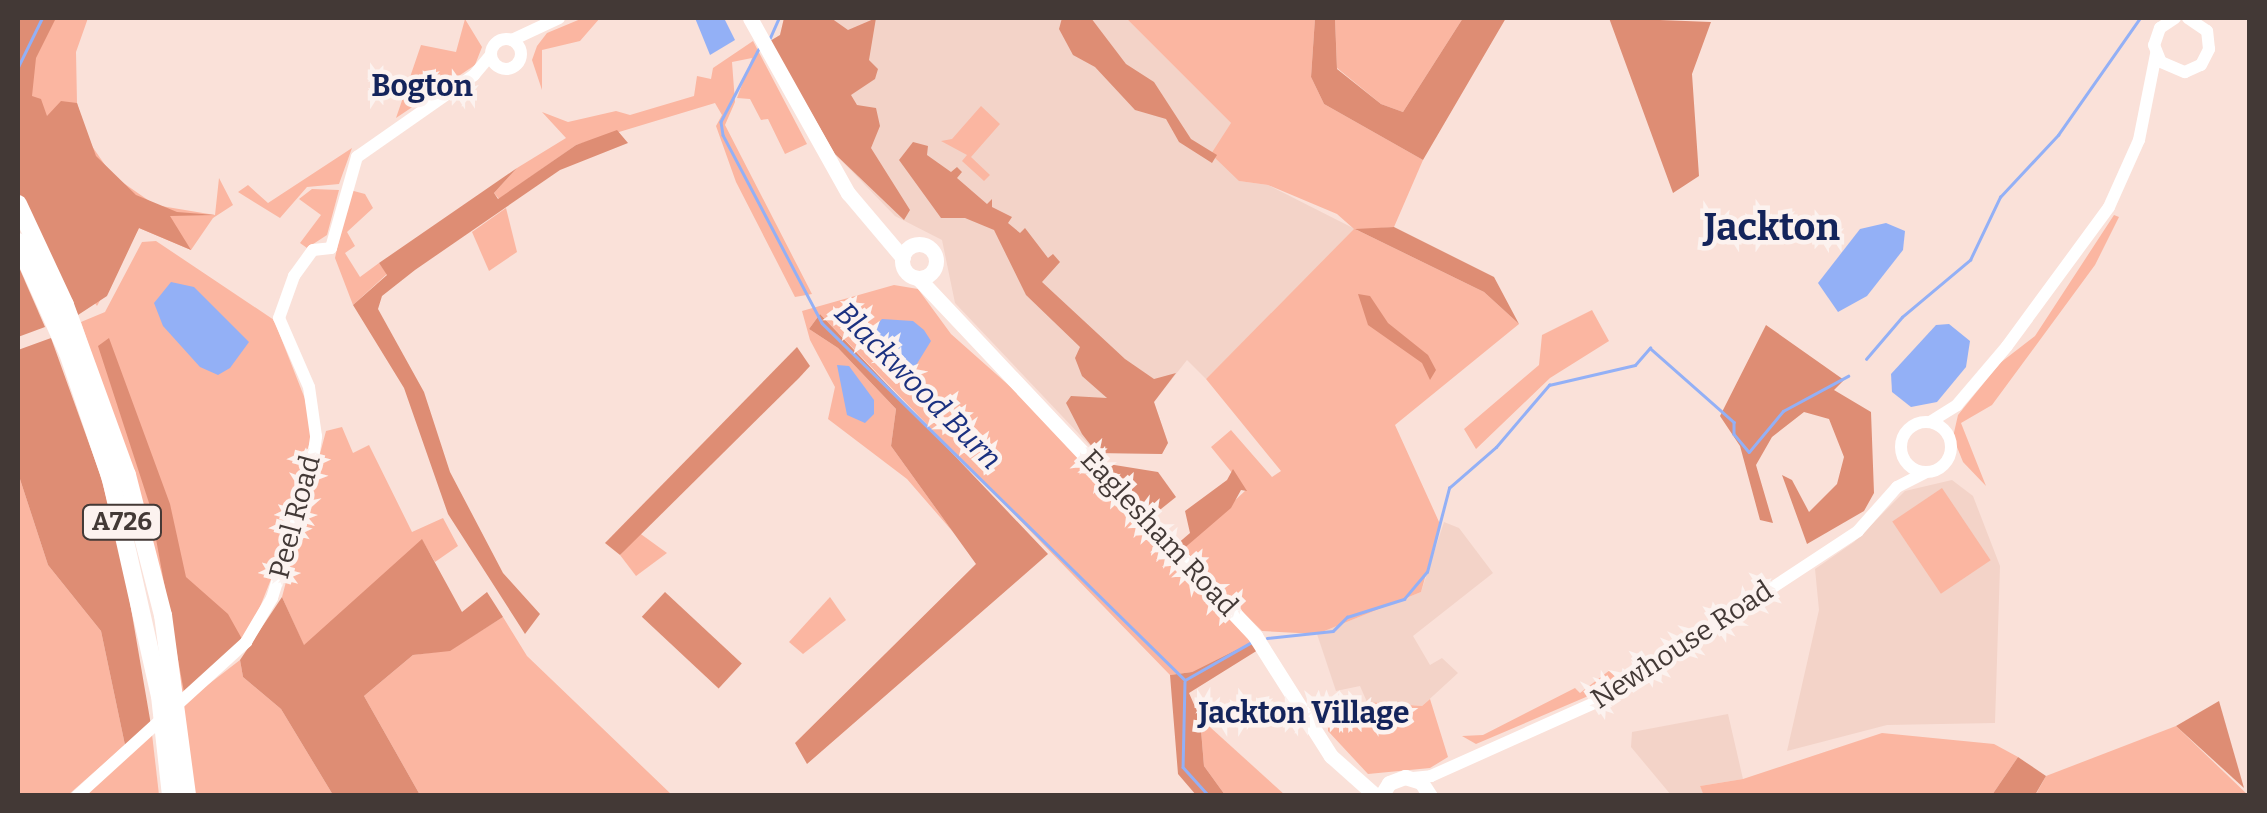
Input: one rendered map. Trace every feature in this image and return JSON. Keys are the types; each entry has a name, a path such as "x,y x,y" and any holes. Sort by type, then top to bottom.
{"highway":[{"name":"A726","path":"18,204 145,539 174,680 187,796"},
{"name":"A726","path":"18,242 58,309"},
{"name":"A726","path":"74,349 111,480 160,696 171,796"}],"main road":[{"path":"750,18 816,140 878,232 903,258 904,269 918,278 928,275 936,261"},
{"path":"878,232 932,249 940,300"},
{"path":"903,258 914,244"},
{"name":"Eaglesham Road","path":"918,278 940,300 955,324 1043,408 1254,636 1332,756 1360,780 1382,791 1413,778"},
{"path":"1413,778 1430,796"}],"street":[{"path":"474,75 497,42 544,28 559,18"},
{"path":"1957,405 1948,435 1947,462 1925,473 1904,461 1902,437 1914,425 1930,422 1957,405 2035,312 2109,207 2150,104 2160,28 2175,18"},
{"path":"2188,18 2208,35"},
{"path":"2150,104 2206,58 2208,35 2216,18"},
{"path":"474,75 515,67 544,28"},
{"path":"512,40 522,56"},
{"path":"2156,54 2168,68 2185,72"},
{"path":"491,55 503,69"},
{"name":"Peel Road","path":"77,796 246,642 272,598 312,473 316,436 309,387 279,318 294,276 312,250 331,248 358,157 474,75"},
{"path":"1930,422 1948,435"},
{"name":"Newhouse Road","path":"1897,487 1904,461"},
{"name":"Newhouse Road","path":"1413,778 1446,770 1636,679 1858,531 1897,487 1925,473"},
{"path":"1430,796 1446,770"}],"shaded area":[{"path":"18,18 88,18 76,52 77,103 87,139 112,175 155,205 215,215 219,178 233,205 213,218 191,250 139,228 97,306 18,191"},
{"path":"18,18 56,18 36,58 32,96 41,99 47,116 61,101 77,103 96,156 136,195 177,212 215,215 170,216 191,250 139,228 107,296 78,315 18,191"},
{"path":"583,18 600,18 580,41 542,50 542,90 532,60 537,46 547,33"},
{"path":"784,18 1126,18 1231,123 1239,181 1268,185 1355,229 1206,379 1187,360 1154,402 1168,443 1162,454 1097,453 955,303 942,240 895,216 835,154 770,41 780,35"},
{"path":"784,18 831,18 848,30 876,18 869,60 878,69 875,79 851,95 857,105 876,108 880,126 871,148 910,210 904,220 835,154 770,41 780,35"},
{"path":"1062,18 1091,18 1126,64 1154,82 1191,139 1217,155 1212,163 1179,142 1166,119 1135,110 1095,67 1073,55 1059,29"},
{"path":"1126,18 1315,18 1311,77 1324,104 1423,160 1394,227 1357,230 1484,292 1519,324 1395,425 1440,524 1421,592 1317,634 1262,631 1181,551 1246,490 1211,447 1231,430 1272,477 1281,471 1206,379 1354,229 1337,214 1268,185 1239,181 1211,154 1231,123"},
{"path":"1315,18 1335,18 1337,69 1381,104 1403,112 1463,18 1506,18 1423,160 1324,104 1311,77"},
{"path":"1335,18 1463,18 1403,112 1381,104 1337,68"},
{"path":"1609,18 1711,22 1692,74 1699,176 1673,193"},
{"path":"465,19 482,47 475,65 396,118 421,45 456,52"},
{"path":"753,41 807,144 785,154 768,119 761,120 750,99 737,98 752,58 732,62 735,102 725,125 812,294 795,297 736,182 716,126 722,115 715,103 576,145 499,199 494,193 517,168 566,138 542,112 568,122 616,111 630,115 694,96 697,76 711,79 713,68"},
{"path":"981,106 1000,124 971,157 990,175 984,181 962,161 967,155 941,141 952,139"},
{"path":"617,130 628,143 560,170 415,270 382,296 378,309 424,392 450,472 503,573 540,614 525,634 448,514 404,388 353,305 387,275 379,263 517,168 494,193 498,199 576,145"},
{"path":"913,142 928,146 927,155 951,172 957,167 962,172 957,178 987,204 992,199 992,207 1012,217 1008,223 1020,233 1025,228 1048,258 1053,254 1060,262 1042,282 1125,359 1154,379 1176,373 1154,402 1168,443 1162,454 1097,453 1066,403 1071,396 1107,398 1082,376 1075,358 1080,347 1026,295 994,230 965,218 941,218 899,160"},
{"path":"352,148 339,184 307,187 280,218 238,192 248,185 268,203"},
{"path":"312,189 339,190 327,235 307,248 300,243 321,215 299,199"},
{"path":"350,190 365,194 373,208 347,232 355,246 345,253 360,277 379,263 387,274 353,305 335,258"},
{"path":"506,208 517,252 489,271 472,232"},
{"path":"2114,215 2119,217 2095,265 1992,405 1961,423 1986,486 1963,462 1953,437 1958,415 2000,363 2035,336"},
{"path":"1394,227 1494,277 1519,324 1484,292 1355,229"},
{"path":"156,241 274,320 305,399 312,436 282,524 287,539 260,607 242,639 181,695 145,516 81,322 105,312 142,242"},
{"path":"18,265 45,327 18,337"},
{"path":"894,285 918,289 951,334 1041,414 1252,642 1192,672 1170,675 820,314 809,329 838,348 896,409 891,446 953,532 907,479 828,419 835,387 810,340 802,311"},
{"path":"1358,294 1370,296 1388,323 1428,355 1436,370 1430,380 1422,363 1368,325"},
{"path":"1592,310 1609,341 1550,378 1476,449 1464,429 1539,365 1542,335"},
{"path":"820,314 1048,554 807,764 795,743 976,564 891,446 896,409 838,348 809,329"},
{"path":"1766,325 1844,380 1834,390 1871,412 1874,493 1864,511 1807,544 1782,475 1792,480 1809,512 1837,484 1844,457 1829,419 1804,412 1772,437 1756,465 1773,523 1760,520 1740,446 1720,416"},
{"path":"51,338 100,474 122,556 151,725 125,745 101,631 48,565 18,473 18,350"},
{"path":"109,338 170,504 186,577 228,614 242,639 184,692 150,506 98,346"},
{"path":"797,347 810,366 799,378 620,555 605,543"},
{"path":"342,427 353,453 369,445 412,532 443,518 458,546 435,562 422,540 304,646 282,597 326,431"},
{"path":"1102,463 1158,472 1176,497 1151,517"},
{"path":"1233,469 1247,491 1241,490 1231,508 1181,551 1176,545 1190,533 1185,511 1227,480"},
{"path":"18,473 48,565 101,631 125,745 68,795 18,795"},
{"path":"1952,480 1973,496 2000,566 1995,723 1887,725 1787,751 1819,610 1815,569 1854,542 1905,491"},
{"path":"1942,488 1991,560 1941,594 1892,522"},
{"path":"1444,522 1459,528 1493,573 1413,636 1430,665 1442,658 1458,673 1422,706 1367,702 1360,686 1336,691 1317,634 1421,592"},
{"path":"638,532 667,553 636,576 620,555"},
{"path":"422,539 462,612 487,592 503,617 450,651 413,655 364,696 420,795 333,795 281,709 243,677 240,660 282,597 304,645"},
{"path":"665,592 742,664 719,688 642,617"},
{"path":"830,597 846,620 803,654 789,642"},
{"path":"503,617 527,656 672,795 420,795 364,696 413,655 450,650"},
{"path":"1252,642 1258,650 1189,693 1200,718 1204,766 1225,795 1196,795 1178,774 1170,675 1192,672"},
{"path":"240,660 243,677 281,709 333,795 192,795 183,704"},
{"path":"1610,670 1618,681 1600,691 1476,744 1462,736 1483,735 1575,688 1580,693"},
{"path":"1430,699 1448,757 1430,768 1368,774 1328,731 1328,722 1367,702 1422,706"},
{"path":"2219,701 2244,788 2176,726"},
{"path":"1728,714 1743,779 1700,786 1704,795 1671,795 1631,747 1632,732"},
{"path":"1200,718 1285,795 1225,795 1204,766"},
{"path":"2176,726 2249,796 2035,796 2046,776"},
{"path":"1882,733 1994,744 2018,757 1992,795 1704,796 1700,786 1743,779"},
{"path":"152,734 159,795 85,796"},
{"path":"2018,757 2046,776 2035,795 1992,795"}],"water":[{"path":"695,18 724,18 735,40 710,55"},
{"path":"1886,223 1905,231 1903,250 1867,296 1838,312 1818,283 1860,229"},
{"path":"171,282 194,287 249,342 230,368 218,375 200,367 163,326 154,303"},
{"path":"882,319 913,321 924,330 931,341 915,367 895,363 888,370 891,356 871,330"},
{"path":"1949,324 1970,341 1966,367 1937,402 1911,407 1892,392 1891,374 1936,325"},
{"path":"837,365 849,366 874,400 874,414 865,423 847,415"}],"waterway":[{"path":"18,67 42,18"},
{"name":"Blackwood Burn","path":"769,40 779,18"},
{"path":"1866,359 1902,317 1970,260 2000,197 2058,135 2140,18"},
{"name":"Blackwood Burn","path":"759,49 721,122 723,135 822,323 1185,680"},
{"path":"1267,638 1333,631 1347,617 1404,599 1427,572 1449,488 1496,447 1549,385 1635,365 1650,348 1734,422 1734,434 1749,452 1783,411 1848,376"},
{"path":"1185,680 1250,643"},
{"path":"1185,682 1183,767 1209,796"}],"district":[{"name":"Bogton","path":"422,86"},
{"name":"Jackton","path":"1772,228"},
{"name":"Jackton Village","path":"1304,713"}]}
